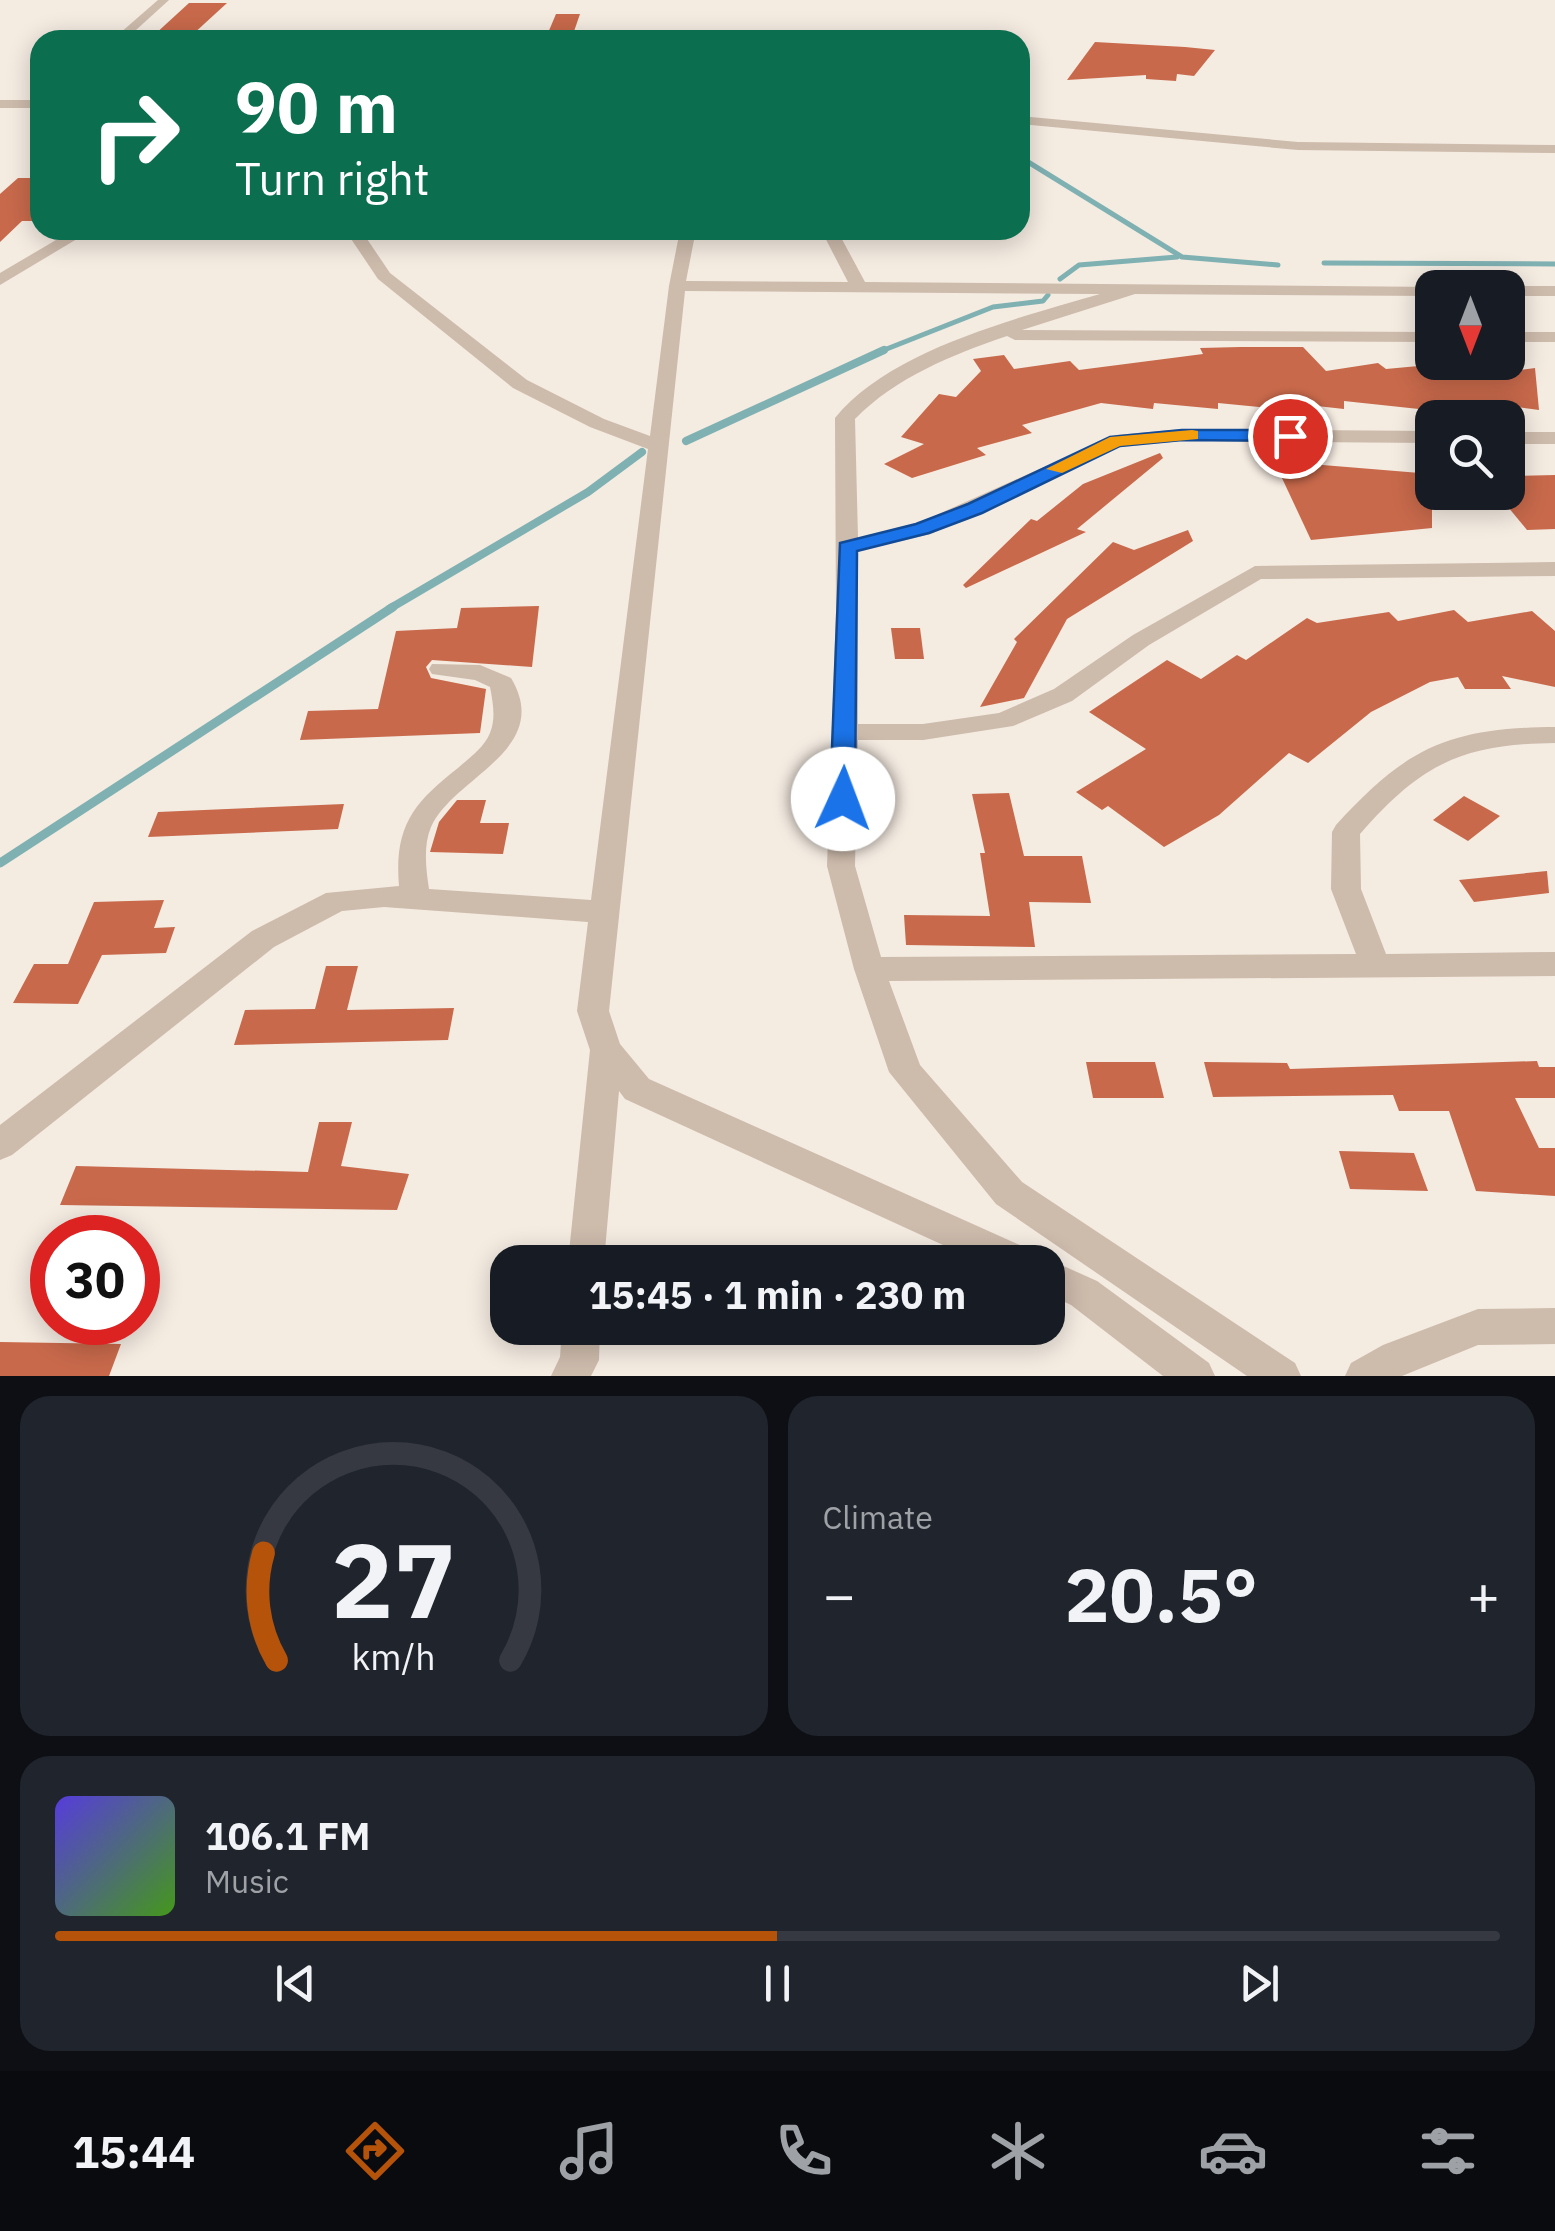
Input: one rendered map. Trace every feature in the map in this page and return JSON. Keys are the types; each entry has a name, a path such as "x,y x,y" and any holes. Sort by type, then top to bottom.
{"street":[{"path":"130,30 164,0"},
{"path":"0,104 30,104"},
{"path":"1030,121 1284,145 1555,150"},
{"path":"0,280 67,240"},
{"path":"360,240 384,276 520,384 597,424 660,447"},
{"path":"686,240 677,286 593,1011 606,1050 638,1089 981,1245"},
{"path":"834,240 859,287"},
{"path":"677,286 1415,290"},
{"path":"1134,289 1000,335 876,387 845,418 847,547 841,866 869,969 906,1072 1009,1193 1281,1376"},
{"path":"1525,291 1555,292"},
{"path":"1000,335 1415,337"},
{"path":"1525,337 1555,338"},
{"path":"847,547 922,529 975,508 1116,440 1182,435 1415,437"},
{"path":"1525,438 1555,438"},
{"path":"845,732 923,732 1004,720 1063,695 1141,640 1255,574 1274,570 1555,569"},
{"path":"415,898 410,850 418,824 446,793 487,761 502,734 508,703 502,683 480,673 440,669"},
{"path":"1374,962 1346,889 1346,832 1388,783 1440,750 1506,734 1555,734"},
{"path":"0,1145 293,920 336,901 415,898 606,912"},
{"path":"869,969 1374,962 1555,964"},
{"path":"588,1245 606,1050"},
{"path":"1065,1284 1084,1293 1195,1376"},
{"path":"1365,1376 1397,1358 1478,1327 1555,1326"},
{"path":"571,1376 579,1360 580,1345"}],"building":[{"path":"189,3 227,3 198,30 160,30"},
{"path":"556,14 580,14 574,30 549,30"},
{"path":"1095,42 1215,50 1194,76 1177,74 1176,81 1146,79 1146,75 1067,80"},
{"path":"18,178 30,178 30,221 22,221 0,242 0,194"},
{"path":"1303,347 1326,371 1378,363 1386,369 1415,366 1415,380 1525,380 1525,369 1535,368 1539,410 1525,408 1525,400 1415,400 1415,409 1344,401 1344,409 1281,402 1281,409 1218,403 1218,409 1154,403 1153,409 1101,403 1022,425 1032,433 977,448 986,455 912,478 884,464 924,444 901,437 939,394 956,397 981,371 973,359 1004,355 1014,369 1070,361 1079,370 1203,354 1200,348"},
{"path":"1160,453 1163,458 1077,529 1086,532 966,588 963,585 1031,519 1037,521 1083,484"},
{"path":"1274,461 1415,473 1415,510 1432,510 1432,528 1311,540"},
{"path":"1555,475 1555,529 1527,530 1510,510 1525,510 1525,476"},
{"path":"1188,530 1193,541 1067,619 1024,698 980,707 1017,642 1014,639 1113,542 1134,550"},
{"path":"539,606 532,667 432,660 426,667 431,678 486,689 480,733 300,740 308,711 378,709 396,631 457,628 461,608"},
{"path":"1454,610 1468,622 1532,611 1555,631 1555,687 1502,676 1511,689 1465,689 1458,677 1430,682 1371,712 1308,763 1289,753 1219,815 1164,847 1108,806 1102,810 1076,792 1146,749 1089,712 1167,660 1201,679 1237,655 1246,660 1307,618 1317,623 1389,612 1398,621"},
{"path":"891,628 920,628 924,659 895,659"},
{"path":"1009,793 1024,856 1082,856 1091,903 1029,902 1035,947 906,945 904,915 990,916 980,853 985,853 972,794"},
{"path":"1464,796 1500,816 1468,841 1433,820"},
{"path":"457,800 486,800 480,823 509,823 503,854 430,852 439,822"},
{"path":"344,804 338,829 148,837 158,812"},
{"path":"1547,871 1549,893 1474,902 1459,880"},
{"path":"164,900 154,928 175,927 166,953 102,955 78,1004 13,1003 34,964 68,964 94,902"},
{"path":"326,966 358,966 347,1010 454,1008 448,1040 234,1045 245,1010 315,1009"},
{"path":"1537,1061 1539,1067 1555,1067 1555,1098 1515,1098 1539,1148 1555,1148 1555,1196 1476,1191 1449,1111 1399,1111 1393,1095 1213,1097 1204,1062 1287,1063 1290,1069"},
{"path":"1086,1062 1155,1062 1164,1098 1093,1098"},
{"path":"319,1122 352,1122 341,1166 409,1174 397,1210 60,1205 76,1166 308,1172"},
{"path":"1339,1151 1414,1153 1428,1191 1350,1189"},
{"path":"0,1342 121,1345 109,1376 0,1376"}],"waterway":[{"path":"1030,163 1182,257 1278,265"},
{"path":"1060,279 1079,265 1177,257"},
{"path":"1324,263 1555,264"},
{"path":"884,350 993,307 1043,301 1048,295"},
{"path":"686,441 884,350"},
{"path":"879,352 884,350"},
{"path":"389,609 588,492 642,452"},
{"path":"0,863 393,607"}],"slow traffic":[{"path":"1055,469 1116,440 1192,435"}],"route":[{"path":"843,799 847,547 922,529 975,508 1116,440 1182,435 1290,436"}]}
